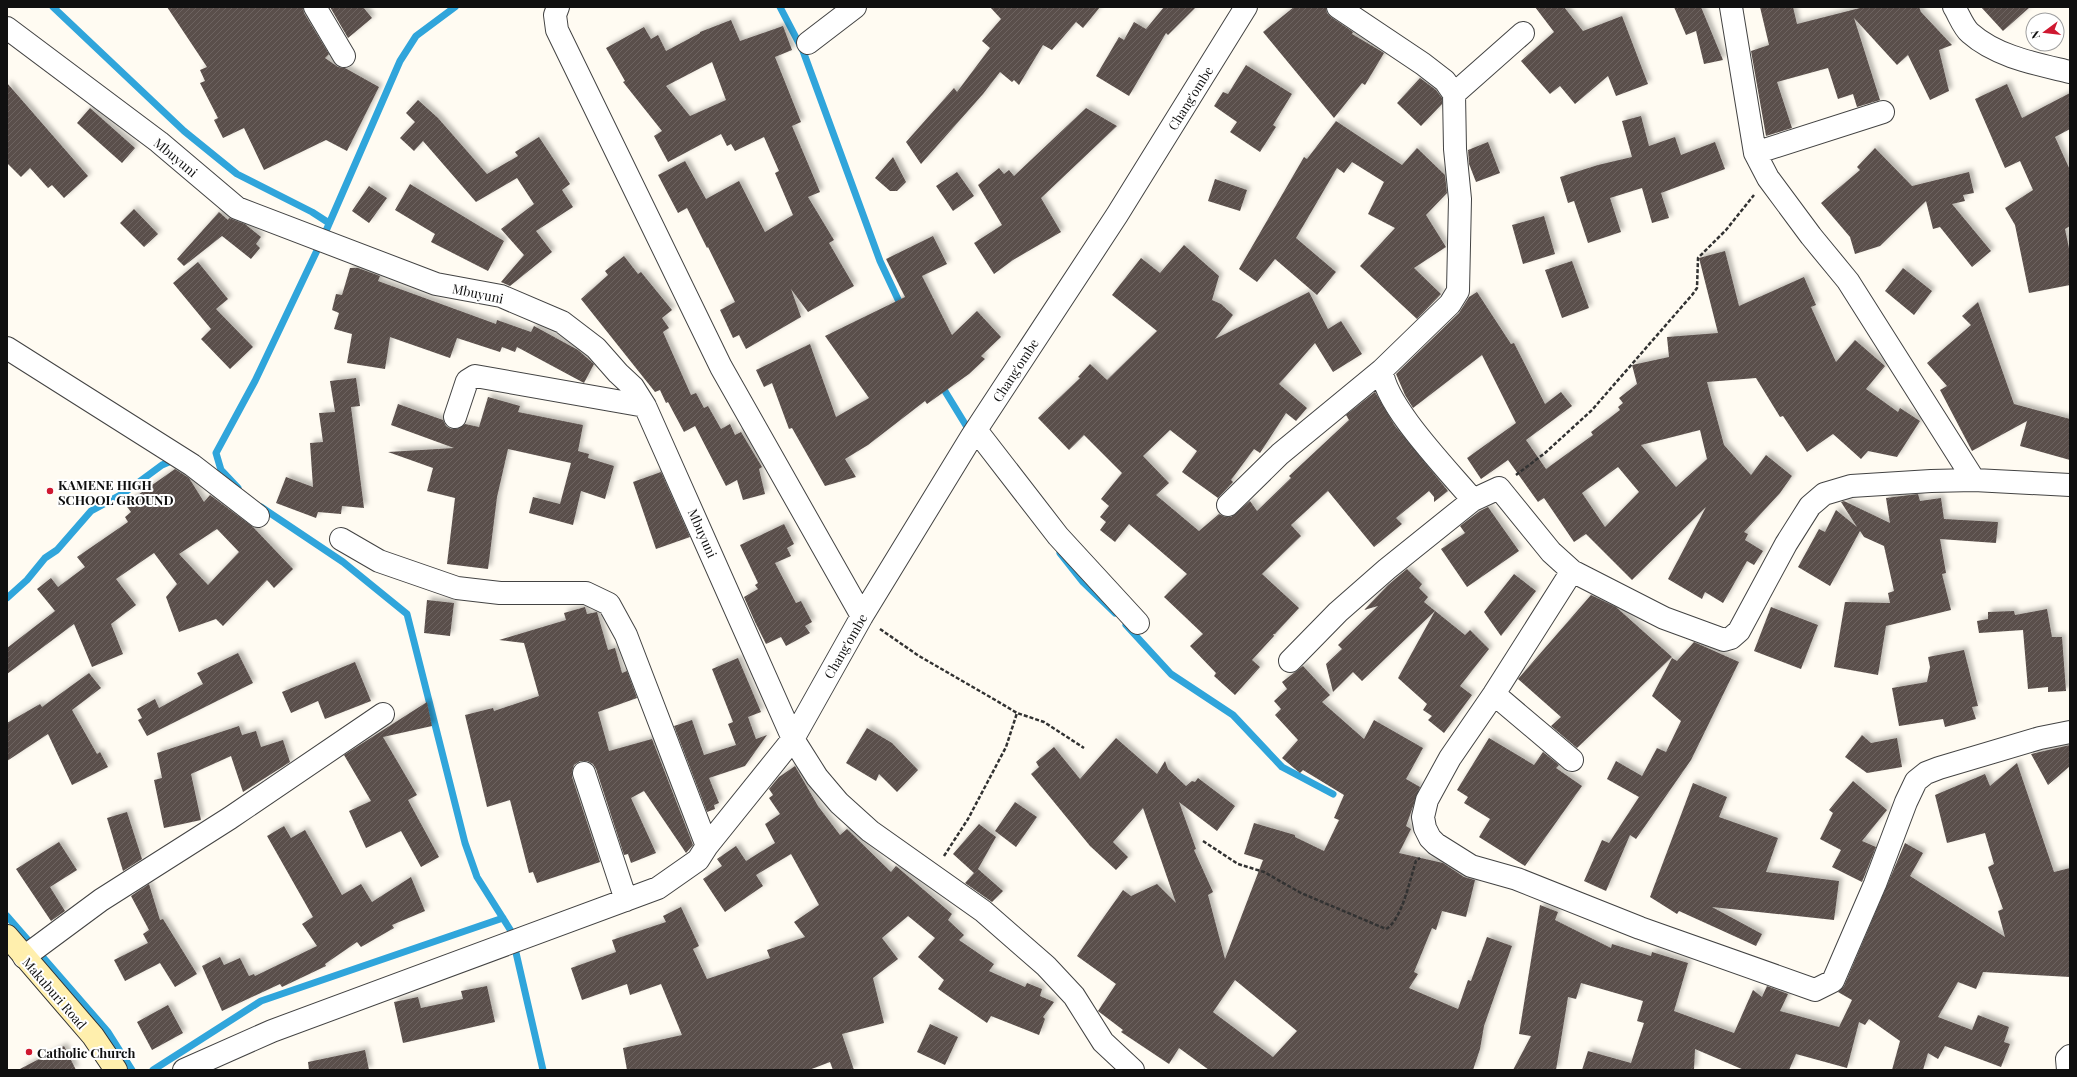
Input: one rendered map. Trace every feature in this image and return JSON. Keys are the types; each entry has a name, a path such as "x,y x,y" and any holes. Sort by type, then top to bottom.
{"street":[{"path":"315,7 344,56"},
{"path":"558,7 555,15 557,30 721,368 862,616"},
{"path":"808,43 855,7"},
{"name":"Chang'ombe","path":"184,1070 272,1031 658,888 698,860 707,846 793,739 862,616 976,430 1117,215 1246,7"},
{"path":"1228,505 1280,454 1382,370 1450,304 1458,291 1460,199 1455,149 1454,94 1445,81 1423,64 1338,7"},
{"path":"1731,7 1755,153 1768,178 1810,236 1848,282 1974,480"},
{"path":"1954,7 1969,33 2000,52 2070,72"},
{"name":"Mbuyuni","path":"7,28 160,142 237,208 436,284 501,296 562,322 596,348 618,373 633,387 645,406 793,739 817,777 839,803 870,831 933,874 1010,933 1046,966 1074,996 1103,1042 1132,1070"},
{"path":"1454,94 1523,33"},
{"path":"1755,153 1883,112"},
{"path":"7,348 192,465 258,516"},
{"path":"1382,370 1383,380 1388,393 1473,500"},
{"path":"455,417 467,381 475,376 645,406"},
{"path":"976,430 1058,536 1138,623"},
{"path":"1290,661 1349,602 1387,569 1473,500 1499,488 1551,552 1572,571 1664,618 1724,640 1730,638 1739,631 1790,538 1810,506 1824,494 1851,486 1974,480 2070,485"},
{"path":"341,539 379,561 457,588 500,593 586,593 609,604 626,635 707,846"},
{"path":"1572,571 1494,694 1450,758 1427,800 1423,817 1425,828 1436,844 1471,866 1517,879 1640,928 1815,990 1833,981 1875,884 1906,802 1916,781 1926,773 1939,768 2040,738 2070,732"},
{"path":"1494,694 1572,760"},
{"path":"24,956 101,900 230,818 384,714"},
{"path":"584,773 626,900"},
{"name":"Makuburi Road","path":"7,936 93,1036 116,1070"},
{"path":"2068,1070 2067,1059 2070,1056"}],"path":[{"path":"1499,488 1545,453 1592,410 1655,340 1697,288 1698,258 1726,230 1768,178"},
{"path":"862,616 919,656 1017,713 1044,722 1084,748"},
{"path":"933,874 968,820 1006,748 1017,713"},
{"path":"1203,841 1238,864 1264,872 1301,893 1386,929 1392,926 1397,916 1416,861 1436,844"}],"building":[{"path":"167,7 303,7 304,13 329,54 325,58 338,67 345,68 379,87 347,151 326,140 264,170 244,128 223,138 214,120 218,118 200,83 205,81 200,70 207,67"},
{"path":"330,7 363,7 372,18 348,38"},
{"path":"990,7 1100,7 1083,28 1076,22 1052,50 1043,45 1019,85 1014,80 1012,82 1000,72 983,94 921,164 906,142 954,88 957,92 990,48 982,41 1001,19"},
{"path":"1164,7 1196,7 1168,35 1166,33 1129,96 1096,76 1119,37 1124,40 1134,22 1146,29"},
{"path":"1294,7 1326,7 1327,13 1353,32 1352,34 1384,53 1365,85 1362,83 1334,118 1263,32"},
{"path":"1535,7 1564,7 1583,31 1622,16 1648,84 1616,96 1608,76 1575,104 1560,86 1550,94 1521,61 1554,32"},
{"path":"1674,7 1701,7 1723,60 1704,64 1696,31 1686,35"},
{"path":"1760,7 1793,7 1797,24 1864,7 1919,7 1921,12 1952,45 1939,50 1949,91 1930,100 1908,55 1897,65 1854,18 1880,100 1857,107 1853,94 1838,99 1828,68 1777,82 1792,128 1766,136 1751,51 1769,45"},
{"path":"1981,7 2030,7 2003,31"},
{"path":"731,20 740,41 783,26 792,50 775,57 801,122 792,126 820,192 808,197 834,240 829,243 854,286 808,312 791,289 801,317 746,349 739,335 733,338 720,310 735,302 708,247 707,248 687,208 678,213 658,175 685,161 706,199 739,181 765,232 793,215 775,173 779,171 764,137 735,151 731,144 727,146 721,134 668,162 654,136 662,131 623,82 625,81 606,48 644,27 651,39 658,35 666,51 700,32","holes":["712,62 726,100 690,116 666,86"]},
{"path":"1246,65 1292,94 1273,125 1276,127 1260,152 1230,132 1237,122 1214,106 1223,92 1228,94"},
{"path":"1420,78 1436,90 1442,98 1442,104 1421,126 1397,103"},
{"path":"7,83 88,176 64,198 52,185 48,188 30,168 21,177 7,163"},
{"path":"2007,84 2022,118 2070,93 2070,129 2055,137 2070,170 2070,226 2065,229 2070,253 2070,285 2029,293 2015,225 2005,208 2033,190 2020,161 2005,168 1975,99"},
{"path":"418,100 438,118 487,174 518,156 515,152 539,137 570,184 562,190 573,207 536,231 552,252 510,286 501,282 524,255 501,229 534,204 517,178 476,202 423,141 414,151 400,138 415,122 406,113"},
{"path":"90,108 135,148 122,163 77,123"},
{"path":"1086,108 1117,126 1041,198 1061,232 1013,260 994,274 974,243 1002,225 978,185 999,168 1004,174 1009,170 1014,176"},
{"path":"1641,116 1649,146 1675,137 1681,155 1715,142 1725,169 1661,193 1669,218 1652,223 1642,188 1610,198 1621,232 1588,243 1574,201 1568,203 1560,177 1598,165 1632,157 1622,121"},
{"path":"1336,121 1402,165 1417,148 1445,175 1447,193 1426,215 1446,247 1414,268 1441,294 1417,319 1360,266 1395,228 1368,214 1384,182 1352,162 1344,173 1337,168 1296,238 1336,272 1317,295 1275,259 1257,282 1239,269 1304,157 1307,159"},
{"path":"1488,142 1500,173 1476,182 1469,164 1468,150"},
{"path":"1875,148 1912,186 1969,172 1974,193 1963,195 1965,201 1952,204 1991,251 1972,267 1940,227 1933,229 1926,201 1880,246 1855,254 1850,237 1821,203 1860,170 1857,167"},
{"path":"893,157 906,182 897,191 890,191 875,178"},
{"path":"957,172 974,196 953,211 936,186"},
{"path":"1215,179 1247,190 1240,211 1208,201"},
{"path":"410,184 504,241 488,271 431,242 435,234 395,210"},
{"path":"369,186 387,198 369,223 352,211"},
{"path":"134,209 158,234 144,247 120,223"},
{"path":"219,212 228,220 229,218 245,224 261,237 256,244 260,248 251,259 222,236 184,266 177,259"},
{"path":"1544,216 1555,254 1523,264 1512,225"},
{"path":"933,236 947,264 922,276 952,335 977,311 1001,337 981,356 985,359 969,374 927,404 925,401 868,445 845,459 856,477 825,486 792,428 789,429 772,383 764,387 756,370 810,344 836,417 869,398 825,336 905,297 886,259"},
{"path":"1184,245 1219,276 1212,300 1221,304 1233,315 1215,339 1309,292 1328,329 1341,321 1362,354 1333,372 1315,343 1279,384 1307,408 1296,421 1286,413 1260,453 1254,449 1231,480 1233,482 1218,498 1182,472 1197,451 1170,430 1143,456 1169,483 1156,495 1199,531 1219,514 1225,517 1231,517 1250,501 1257,511 1291,478 1289,476 1349,420 1346,415 1375,392 1395,426 1448,491 1434,502 1434,497 1429,491 1396,518 1402,524 1374,547 1328,491 1291,525 1301,536 1262,574 1299,608 1275,634 1273,634 1274,636 1252,660 1260,667 1235,695 1214,676 1216,673 1190,646 1203,634 1164,597 1187,574 1129,524 1115,542 1100,530 1106,522 1100,517 1109,506 1101,499 1122,473 1084,435 1069,450 1038,418 1080,378 1078,377 1090,364 1107,380 1157,331 1112,295 1141,258 1160,273"},
{"path":"1725,251 1739,306 1804,277 1816,305 1811,307 1836,362 1855,340 1885,366 1866,389 1898,412 1900,408 1920,421 1897,457 1868,451 1861,459 1833,434 1807,452 1783,416 1780,417 1756,378 1707,382 1724,445 1751,475 1766,455 1792,476 1780,493 1744,532 1748,534 1745,540 1763,551 1754,565 1747,561 1723,603 1705,592 1702,599 1668,579 1706,507 1632,580 1586,534 1574,542 1544,498 1538,502 1508,460 1481,479 1467,458 1516,423 1482,355 1413,408 1405,395 1396,374 1459,313 1469,297 1477,292 1511,344 1514,343 1545,404 1561,392 1572,406 1526,440 1546,469 1593,435 1591,432 1620,410 1618,407 1623,403 1619,398 1637,384 1632,365 1669,357 1667,337 1718,333 1699,258","holes":["1700,430 1707,459 1676,487 1641,445","1618,467 1639,492 1605,527 1582,493"]},
{"path":"624,256 638,274 641,272 672,310 662,318 669,328 663,332 691,395 696,393 704,408 708,406 721,429 730,424 735,435 741,432 762,467 759,469 765,494 743,500 737,480 726,486 695,426 684,432 668,402 666,403 660,390 655,392 581,299 608,275 605,271"},
{"path":"1572,261 1589,308 1562,318 1545,270"},
{"path":"198,262 228,299 216,309 253,347 230,369 201,339 211,329 173,283"},
{"path":"350,268 358,268 380,276 378,281 496,324 497,320 531,332 534,326 578,350 594,364 584,383 517,347 515,352 502,347 500,352 457,338 450,358 390,337 385,369 347,363 352,334 334,329 339,313 332,310 336,294 342,295"},
{"path":"1903,268 1932,291 1914,315 1885,291"},
{"path":"1978,302 2014,404 2070,419 2070,460 2020,446 2027,421 1972,451 1940,390 1947,386 1927,363 1971,325 1962,316"},
{"path":"356,378 360,406 351,407 364,508 342,506 341,514 318,512 316,518 276,503 286,477 313,487 310,443 323,442 319,413 335,412 330,381"},
{"path":"488,397 520,406 518,412 583,425 578,451 589,454 588,458 614,466 605,499 581,491 573,525 529,513 533,497 560,504 571,463 508,449 497,497 488,569 447,564 455,498 427,491 433,468 388,452 454,448 391,425 398,404 443,420 446,426 451,429 457,429 465,424 479,427"},
{"path":"175,469 189,478 204,502 210,495 253,527 293,569 274,588 267,580 223,626 216,619 179,632 166,597 177,584 154,553 116,579 136,605 111,624 123,654 92,667 74,624 7,674 7,648 55,611 37,589 51,578 58,587 85,567 77,557 128,522 125,517 131,512 125,504","holes":["217,529 239,552 208,585 179,554"]},
{"path":"661,472 690,537 656,549 633,482"},
{"path":"1918,494 1920,501 1941,498 1944,519 1998,522 1996,543 1940,539 1946,573 1942,574 1951,610 1886,626 1878,675 1834,667 1845,602 1890,603 1888,593 1894,591 1884,546 1864,537 1860,531 1830,586 1798,567 1819,529 1825,532 1836,510 1857,527 1841,502 1844,501 1890,523 1886,498"},
{"path":"1488,507 1519,551 1467,587 1441,549 1465,533 1460,526"},
{"path":"784,524 794,544 787,548 791,556 775,563 796,603 801,601 812,622 805,626 810,633 786,646 781,637 766,644 755,622 744,597 758,589 755,585 758,583 740,545"},
{"path":"1407,569 1422,584 1419,588 1428,597 1424,602 1465,635 1470,630 1489,649 1460,686 1472,695 1444,733 1428,720 1432,716 1423,710 1427,704 1398,678 1435,611 1362,681 1353,672 1333,692 1326,664 1342,649 1338,645 1378,606 1364,610 1388,585"},
{"path":"1514,574 1536,591 1501,636 1484,612"},
{"path":"1591,595 1616,607 1672,657 1577,748 1551,726 1561,717 1518,679"},
{"path":"427,600 454,603 450,636 424,633"},
{"path":"585,607 587,614 597,612 608,650 615,648 622,673 627,671 637,698 598,712 609,751 652,739 693,845 686,853 644,791 631,798 656,853 631,863 628,854 624,855 596,769 593,764 587,761 580,761 574,765 572,777 600,862 537,883 533,872 529,873 510,800 487,807 465,715 493,708 494,711 539,696 524,643 499,640 566,620 564,613"},
{"path":"1771,607 1818,625 1801,669 1754,651"},
{"path":"2047,609 2052,637 2062,637 2066,691 2048,692 2048,687 2028,689 2023,630 1979,633 1977,621 1988,619 1988,612 2014,611 2015,615"},
{"path":"1694,642 1739,662 1691,760 1636,839 1630,835 1606,891 1584,881 1602,840 1609,843 1639,797 1607,779 1616,761 1642,776 1657,748 1666,752 1681,721 1652,696 1672,658 1677,661"},
{"path":"1964,650 1978,706 1972,707 1976,719 1945,727 1943,719 1899,726 1892,688 1927,682 1930,667 1928,657"},
{"path":"238,653 253,683 147,736 138,720 142,718 137,709 155,699 159,708 203,684 197,673"},
{"path":"738,658 761,712 748,717 756,739 767,735 745,766 709,778 719,803 714,805 715,809 707,812 674,726 692,720 704,755 736,745 728,724 733,722 712,669"},
{"path":"355,662 371,701 325,719 318,701 291,713 282,692"},
{"path":"1303,666 1330,695 1322,702 1364,739 1374,720 1423,748 1406,779 1420,787 1406,826 1411,829 1399,853 1443,863 1464,877 1475,880 1466,917 1442,911 1436,930 1432,928 1414,972 1418,974 1409,988 1458,1009 1468,980 1471,981 1487,937 1512,946 1484,1026 1480,1049 1473,1070 1209,1070 1179,1048 1169,1064 1121,1032 1123,1030 1098,1011 1116,984 1077,956 1123,890 1131,896 1157,884 1176,903 1143,808 1113,842 1128,857 1116,870 1090,846 1031,774 1039,767 1036,762 1054,747 1080,779 1116,738 1157,774 1165,761 1168,769 1186,786 1192,781 1195,782 1198,778 1235,806 1217,831 1179,802 1196,849 1194,850 1213,892 1208,895 1225,959 1263,860 1244,854 1254,823 1295,835 1295,837 1324,851 1339,820 1334,818 1344,795 1303,770 1300,773 1282,758 1298,740 1275,715 1281,709 1274,701 1287,689 1282,682","holes":["1235,980 1297,1031 1273,1057 1213,1012"]},
{"path":"89,673 101,688 72,710 97,754 100,752 108,767 72,785 48,734 7,761 7,723 40,704 42,707"},
{"path":"427,702 432,726 383,737 417,795 408,800 439,857 421,867 401,831 366,848 349,811 371,801 344,755"},
{"path":"239,726 242,735 256,731 261,747 283,740 290,762 243,792 231,756 191,774 201,820 164,828 154,780 162,778 157,753"},
{"path":"867,728 892,743 918,770 897,792 879,774 876,781 846,763"},
{"path":"1862,735 1871,743 1897,738 1902,767 1867,773 1845,757"},
{"path":"1489,738 1534,765 1543,752 1559,765 1556,768 1582,786 1525,866 1479,837 1490,819 1464,803 1468,797 1457,790"},
{"path":"2070,745 2070,766 2048,785 2031,754"},
{"path":"2017,763 2054,872 2070,868 2070,977 1983,972 1976,989 1958,982 1938,1017 1972,1030 1978,1015 2009,1027 2004,1042 2010,1044 2001,1067 1945,1046 1938,1059 1928,1053 1923,1070 1892,1070 1900,1041 1869,1019 1865,1025 1859,1022 1847,1068 1796,1054 1789,1070 1744,1070 1695,1049 1694,1070 1582,1070 1588,1051 1631,1063 1644,1023 1637,1021 1643,1001 1581,983 1576,999 1568,997 1556,1070 1513,1070 1531,1036 1519,1034 1540,905 1558,912 1555,920 1611,948 1612,944 1651,956 1652,952 1688,963 1674,1011 1734,1033 1753,990 1762,997 1767,986 1788,994 1780,1011 1839,1027 1852,1000 1838,992 1844,986 1905,843 1923,853 1910,876 2005,937 1998,911 2003,909 1988,867 1994,864 1985,833 1947,843 1935,795 1985,774 1990,786"},
{"path":"795,766 818,806 840,835 847,829 891,872 896,866 952,914 948,920 964,935 959,940 994,964 989,971 1025,987 1027,983 1042,989 1040,996 1054,1002 1043,1017 1045,1019 1039,1035 991,1016 987,1023 938,989 944,980 918,957 935,938 908,916 882,938 898,959 873,978 884,1023 842,1034 854,1070 833,1070 830,1062 809,1070 627,1070 623,1048 682,1035 661,984 630,995 627,984 582,1000 571,968 616,952 612,940 666,922 663,916 681,907 699,946 693,949 707,979 770,958 767,950 805,937 794,922 819,905 791,854 756,875 763,886 725,912 703,879 722,866 717,859 736,846 746,861 775,843 765,824 780,814 769,798 773,795 769,789 779,777"},
{"path":"1853,781 1887,810 1862,841 1876,847 1862,882 1832,867 1841,850 1820,839 1833,813 1829,810"},
{"path":"1693,783 1727,797 1719,817 1778,838 1766,872 1839,881 1834,920 1712,907 1762,934 1756,946 1679,911 1677,914 1650,897"},
{"path":"1015,802 1037,817 1016,847 995,831"},
{"path":"127,812 142,859 123,871 107,818"},
{"path":"979,824 996,837 978,869 1003,891 992,902 965,883 974,873 953,854"},
{"path":"284,826 291,838 305,830 342,895 361,884 372,902 411,877 425,911 392,925 394,928 361,947 357,942 325,964 326,966 282,987 280,984 222,1011 202,966 220,957 224,965 240,958 249,976 254,974 255,976 317,946 302,924 313,917 267,836"},
{"path":"59,842 77,870 50,887 65,911 51,921 16,869"},
{"path":"149,884 160,920 163,919 197,974 175,987 160,963 125,981 114,960 148,943 143,934 149,930 131,896"},
{"path":"487,986 495,1022 403,1043 394,1002 418,997 421,1008 463,999 461,991"},
{"path":"168,1005 183,1033 152,1050 137,1022"},
{"path":"930,1024 958,1037 945,1065 917,1052"},
{"path":"64,1046 76,1070 18,1070"},
{"path":"365,1050 369,1070 309,1070 308,1062"}],"waterway":[{"path":"53,7 184,131 237,174 312,212 329,223"},
{"path":"238,488 221,470 216,453 255,381 322,240 400,61 416,36 455,7"},
{"path":"780,7 803,51 880,261 902,308"},
{"path":"940,383 970,432"},
{"path":"7,598 27,580 45,558 57,550 91,511 124,493 162,465 176,459"},
{"path":"261,507 343,562 407,614 465,843 477,877 511,931 543,1070"},
{"path":"1060,553 1083,582 1115,613"},
{"path":"1126,625 1171,674 1233,715 1282,767 1333,794"},
{"path":"7,916 108,1032 132,1070"},
{"path":"153,1070 261,1001 503,918"}],"place":[{"name":"KAMENE HIGH SCHOOL GROUND","path":"50,491"},
{"name":"Catholic Church","path":"29,1052"}]}
